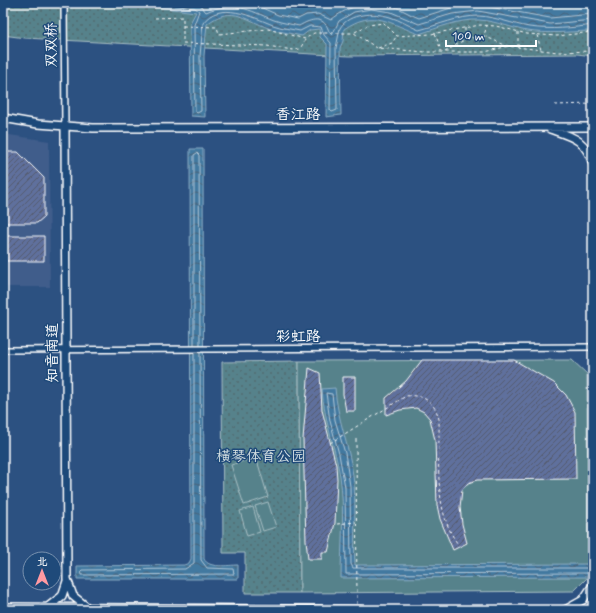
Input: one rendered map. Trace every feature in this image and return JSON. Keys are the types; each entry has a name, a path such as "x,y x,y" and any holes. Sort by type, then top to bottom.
{"main road":[{"name":"香江路","path":"3,118 65,127 93,128 593,127"},
{"name":"知音南道","path":"65,127 67,579"},
{"path":"544,127 580,141 588,152 593,164"},
{"path":"48,608 62,596 67,579"},
{"path":"67,579 73,596 88,608"},
{"path":"565,610 583,600 593,585"},
{"path":"3,607 354,608 369,610"}],"street":[{"name":"双双桥","path":"64,3 65,127"},
{"name":"彩虹路","path":"3,350 593,348"}],"path":[{"path":"155,18 183,18 183,43 267,46 293,50 300,48 305,40 314,33 354,33 368,25 384,23 397,36 435,33 465,27 487,25 537,35 557,36 593,32"},
{"path":"484,36 487,25"},
{"path":"183,26 217,27 219,34 268,29 305,40"},
{"path":"465,27 465,32 474,39 484,36 508,46 558,52 593,51"},
{"path":"518,32 518,47"},
{"path":"354,33 377,48 441,52 485,52 508,46"},
{"path":"435,33 441,52"},
{"path":"537,35 541,50"},
{"path":"377,48 392,43 397,36"},
{"path":"444,52 470,36"},
{"path":"555,105 593,104"},
{"path":"330,443 406,396 419,396 430,402 439,419 441,506 448,528 460,547"},
{"path":"354,608 357,578 356,439"},
{"path":"337,524 356,522"}],"shaded area":[{"path":"3,134 49,141 50,287 3,287"}],"green space":[{"path":"3,3 593,3 593,56 577,54 349,56 25,38 3,35"},
{"path":"572,360 587,374 588,577 574,591 300,593 299,361"},
{"name":"横琴体育公园","path":"299,361 300,593 245,593 245,553 223,553 222,362"},
{"path":"256,457 268,497 244,505 231,465"},
{"path":"268,502 276,527 263,531 255,506"},
{"path":"253,507 260,532 247,536 240,511"}],"water":[{"path":"124,3 593,3 593,29 588,31 550,33 535,32 491,22 471,20 449,24 419,34 382,20 373,19 355,23 344,29 343,41 340,48 341,115 326,117 327,44 320,37 319,29 310,30 302,36 274,30 240,16 225,15 216,18 207,24 204,56 205,117 191,116 190,23 196,12"},
{"path":"190,149 203,149 204,559 206,562 214,565 238,565 238,579 77,579 77,566 184,565 189,563 191,559"},
{"path":"335,388 338,410 353,475 355,498 355,565 593,564 593,577 341,578 343,514 340,476 325,411 322,389"}],"building":[{"path":"3,152 18,152 44,178 44,217 37,223 3,223"},
{"path":"3,236 44,236 44,261 3,261"},
{"path":"422,360 514,360 554,383 566,395 575,412 576,479 477,480 468,483 462,490 460,507 462,524 467,543 453,550 440,519 437,505 435,440 430,419 424,412 416,408 400,410 386,415 386,398 406,381"},
{"path":"309,368 320,373 322,410 336,465 337,479 335,523 328,552 322,552 322,559 308,559 306,540 303,439"},
{"path":"343,377 355,377 355,411 346,411 343,394"}]}
